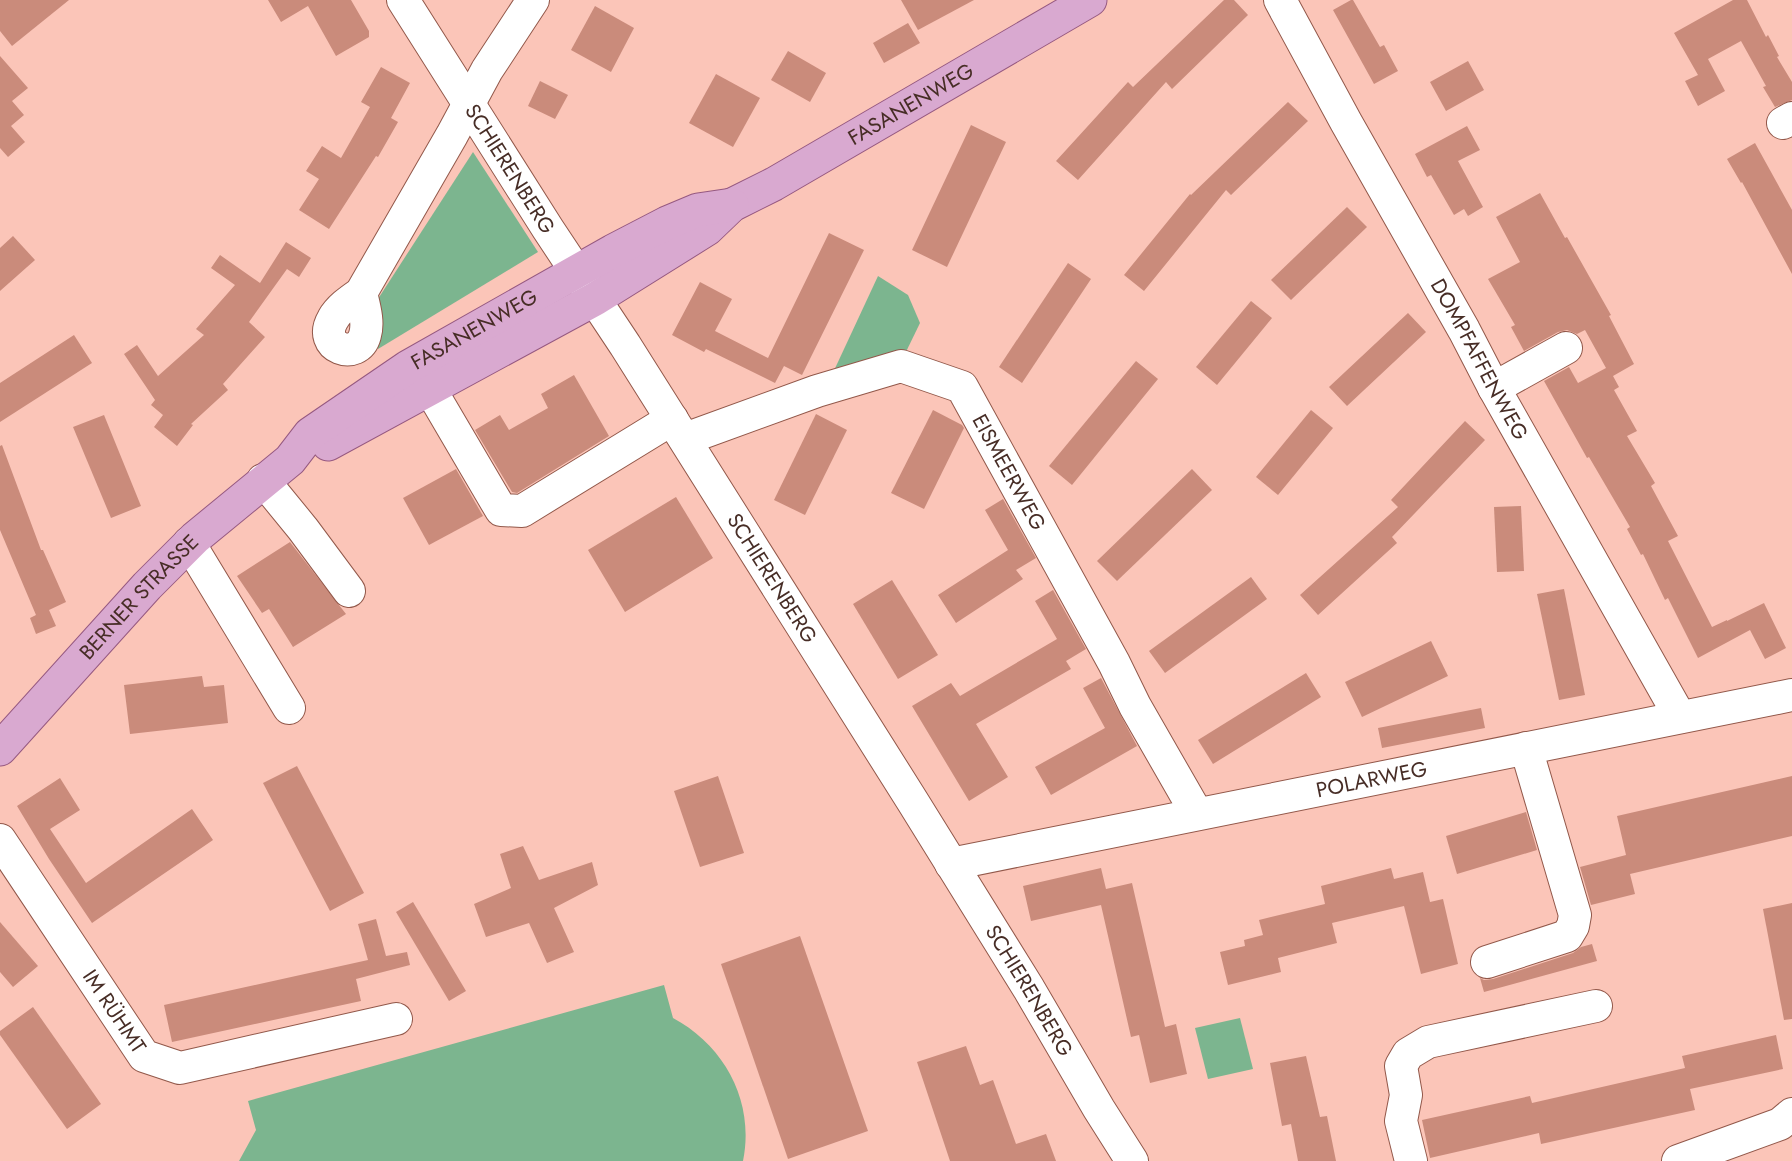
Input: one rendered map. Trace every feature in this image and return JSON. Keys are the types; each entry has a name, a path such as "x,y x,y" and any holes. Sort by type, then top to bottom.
{"main road":[{"name":"FASANENWEG","path":"388,396 430,389 595,299 707,229 732,205 774,184 1090,0"},
{"name":"FASANENWEG","path":"388,396 417,362 577,272 667,223 698,210 732,205"},
{"name":"BERNER STRASSE","path":"0,749 124,610 189,543 290,460 320,448 388,396"}],"street":[{"name":"SCHIERENBERG","path":"403,0 468,105 678,429 1029,989 1132,1161"},
{"path":"361,293 487,70 533,0"},
{"name":"DOMPFAFFENWEG","path":"1280,0 1494,388 1680,717"},
{"path":"1494,388 1566,348"},
{"name":"EISMEERWEG","path":"430,389 501,510 522,511 678,429 901,366 962,387 1114,663 1135,706 1197,814"},
{"path":"263,480 303,529 348,591"},
{"path":"189,543 289,708"},
{"name":"POLARWEG","path":"951,864 1792,694"},
{"path":"1487,962 1567,936 1573,926 1575,915 1526,748"},
{"name":"IM RÜHMT","path":"0,840 144,1056 180,1068 396,1019"},
{"path":"1412,1161 1401,1121 1406,1095 1401,1066 1408,1054 1428,1042 1596,1006"},
{"path":"1678,1161 1780,1124 1792,1114"}],"green space":[{"path":"473,152 538,252 378,349 376,302"},
{"path":"878,276 908,295 920,323 903,358 831,377"},
{"path":"664,985 673,1018 708,1044 732,1078 740,1097 744,1118 746,1139 743,1161 239,1161 256,1130 248,1101"},
{"path":"1240,1018 1253,1069 1208,1079 1195,1028"}],"building":[{"path":"0,0 69,0 12,46 0,31"},
{"path":"268,0 351,0 369,31 369,37 336,56 308,6 281,22"},
{"path":"901,0 974,0 918,30"},
{"path":"1224,0 1234,0 1248,15 1172,89 1166,82 1078,180 1056,161 1128,82 1133,87"},
{"path":"1351,0 1380,47 1384,45 1398,71 1374,84 1333,10"},
{"path":"1733,0 1747,0 1766,37 1768,35 1779,56 1777,57 1792,82 1792,100 1775,107 1741,41 1708,59 1725,91 1698,106 1685,81 1698,75 1674,33"},
{"path":"595,6 634,28 611,72 571,50"},
{"path":"908,23 920,43 884,63 873,43"},
{"path":"788,51 826,73 810,102 771,80"},
{"path":"0,56 28,88 12,101 24,115 11,126 25,142 8,157 0,148"},
{"path":"1468,61 1484,90 1446,111 1430,82"},
{"path":"381,67 410,83 391,118 398,122 378,157 376,156 329,229 299,210 319,179 306,171 322,146 341,158 370,107 361,102"},
{"path":"716,74 760,98 733,147 689,123"},
{"path":"540,81 568,95 555,119 528,106"},
{"path":"1288,102 1308,121 1231,195 1226,190 1144,291 1124,275 1190,194"},
{"path":"971,125 1006,142 947,267 912,250"},
{"path":"1467,126 1480,150 1458,161 1483,207 1468,216 1464,209 1454,215 1431,175 1427,177 1415,154"},
{"path":"1755,143 1792,210 1792,274 1727,159"},
{"path":"1540,193 1611,315 1609,316 1634,364 1613,376 1619,387 1614,390 1637,431 1627,436 1655,483 1651,486 1678,536 1668,541 1712,627 1764,603 1786,648 1765,659 1750,630 1698,658 1668,598 1665,600 1643,554 1641,555 1627,529 1630,527 1589,457 1587,458 1544,381 1569,367 1578,383 1606,368 1585,330 1577,334 1567,330 1558,332 1524,351 1511,327 1515,325 1488,279 1520,262 1496,217"},
{"path":"1347,207 1367,227 1291,300 1271,280"},
{"path":"829,233 864,250 802,375 784,366 775,383 706,349 704,352 672,335 700,282 732,299 715,331 768,358"},
{"path":"13,236 35,260 0,291 0,248"},
{"path":"286,242 311,258 299,277 287,269 249,322 265,337 223,384 228,390 191,424 193,425 177,446 154,427 163,415 151,405 155,400 124,354 137,345 158,376 204,335 196,329 235,285 211,268 220,255 260,283"},
{"path":"1068,263 1091,279 1022,383 999,367"},
{"path":"1251,301 1272,318 1217,385 1196,367"},
{"path":"1408,313 1426,332 1347,406 1329,387"},
{"path":"74,335 92,363 0,422 0,383"},
{"path":"1136,361 1158,379 1072,485 1049,466"},
{"path":"574,375 609,436 517,493 512,492 475,430 500,415 509,430 548,408 541,394"},
{"path":"933,410 964,428 924,509 891,493"},
{"path":"1311,410 1333,428 1278,495 1256,477"},
{"path":"816,414 847,430 805,515 774,500"},
{"path":"104,415 141,506 111,518 73,427"},
{"path":"1465,421 1485,440 1392,537 1397,543 1318,615 1300,595 1398,507 1391,500"},
{"path":"2,445 41,550 43,550 66,602 49,610 56,626 36,634 30,618 36,615 0,530 0,446"},
{"path":"456,469 483,516 429,545 403,498"},
{"path":"1192,469 1212,490 1117,581 1097,561"},
{"path":"676,497 713,558 625,612 588,550"},
{"path":"1003,499 1036,558 1016,570 1023,579 956,623 938,595 1008,550 985,510"},
{"path":"1521,506 1524,571 1497,572 1494,507"},
{"path":"290,542 346,614 293,647 269,609 262,613 237,576"},
{"path":"1251,577 1267,599 1165,673 1149,651"},
{"path":"892,580 938,655 898,679 853,604"},
{"path":"1564,589 1585,695 1559,700 1537,594"},
{"path":"1053,590 1086,649 1066,661 1071,669 976,724 1008,777 969,801 912,706 951,683 960,696 1057,639 1035,601"},
{"path":"1431,641 1448,676 1362,717 1345,682"},
{"path":"1306,673 1321,697 1213,764 1198,740"},
{"path":"202,676 204,687 224,685 228,723 130,734 124,685"},
{"path":"1101,678 1137,746 1051,795 1035,767 1105,728 1083,688"},
{"path":"1481,708 1485,728 1382,748 1378,728"},
{"path":"297,766 364,893 330,911 263,783"},
{"path":"718,776 744,853 700,867 674,791"},
{"path":"1792,776 1792,836 1630,874 1635,894 1591,905 1580,867 1626,855 1617,816"},
{"path":"60,778 80,810 50,829 86,883 192,809 213,840 92,923 17,806"},
{"path":"1526,812 1537,850 1457,874 1446,836"},
{"path":"523,846 539,880 592,862 598,885 554,908 574,952 547,963 529,923 486,937 474,904 511,888 500,854"},
{"path":"1101,868 1106,889 1132,883 1165,1027 1176,1024 1187,1074 1150,1083 1139,1035 1131,1037 1101,905 1031,921 1023,886"},
{"path":"1391,868 1394,879 1423,872 1430,902 1443,899 1458,964 1421,974 1404,906 1332,923 1337,943 1278,958 1281,972 1228,985 1220,952 1245,946 1244,940 1263,935 1259,920 1325,904 1321,886"},
{"path":"413,902 466,991 449,1001 396,912"},
{"path":"1792,903 1792,1019 1784,1020 1763,909"},
{"path":"376,919 386,956 407,952 410,965 356,979 361,1001 172,1042 164,1005 368,960 358,924"},
{"path":"0,922 38,966 13,987 0,972"},
{"path":"800,936 868,1131 788,1159 721,964"},
{"path":"1592,944 1597,961 1484,992 1480,978 1493,979 1573,953 1581,947"},
{"path":"33,1007 101,1104 67,1129 0,1035 0,1031"},
{"path":"1776,1035 1783,1069 1690,1089 1695,1110 1541,1144 1539,1133 1430,1158 1422,1120 1530,1096 1532,1103 1685,1068 1682,1056"},
{"path":"966,1046 980,1085 993,1080 1016,1144 1046,1134 1056,1161 950,1161 917,1062"},
{"path":"1306,1056 1320,1117 1327,1116 1336,1161 1298,1161 1291,1124 1282,1126 1270,1063"}]}
